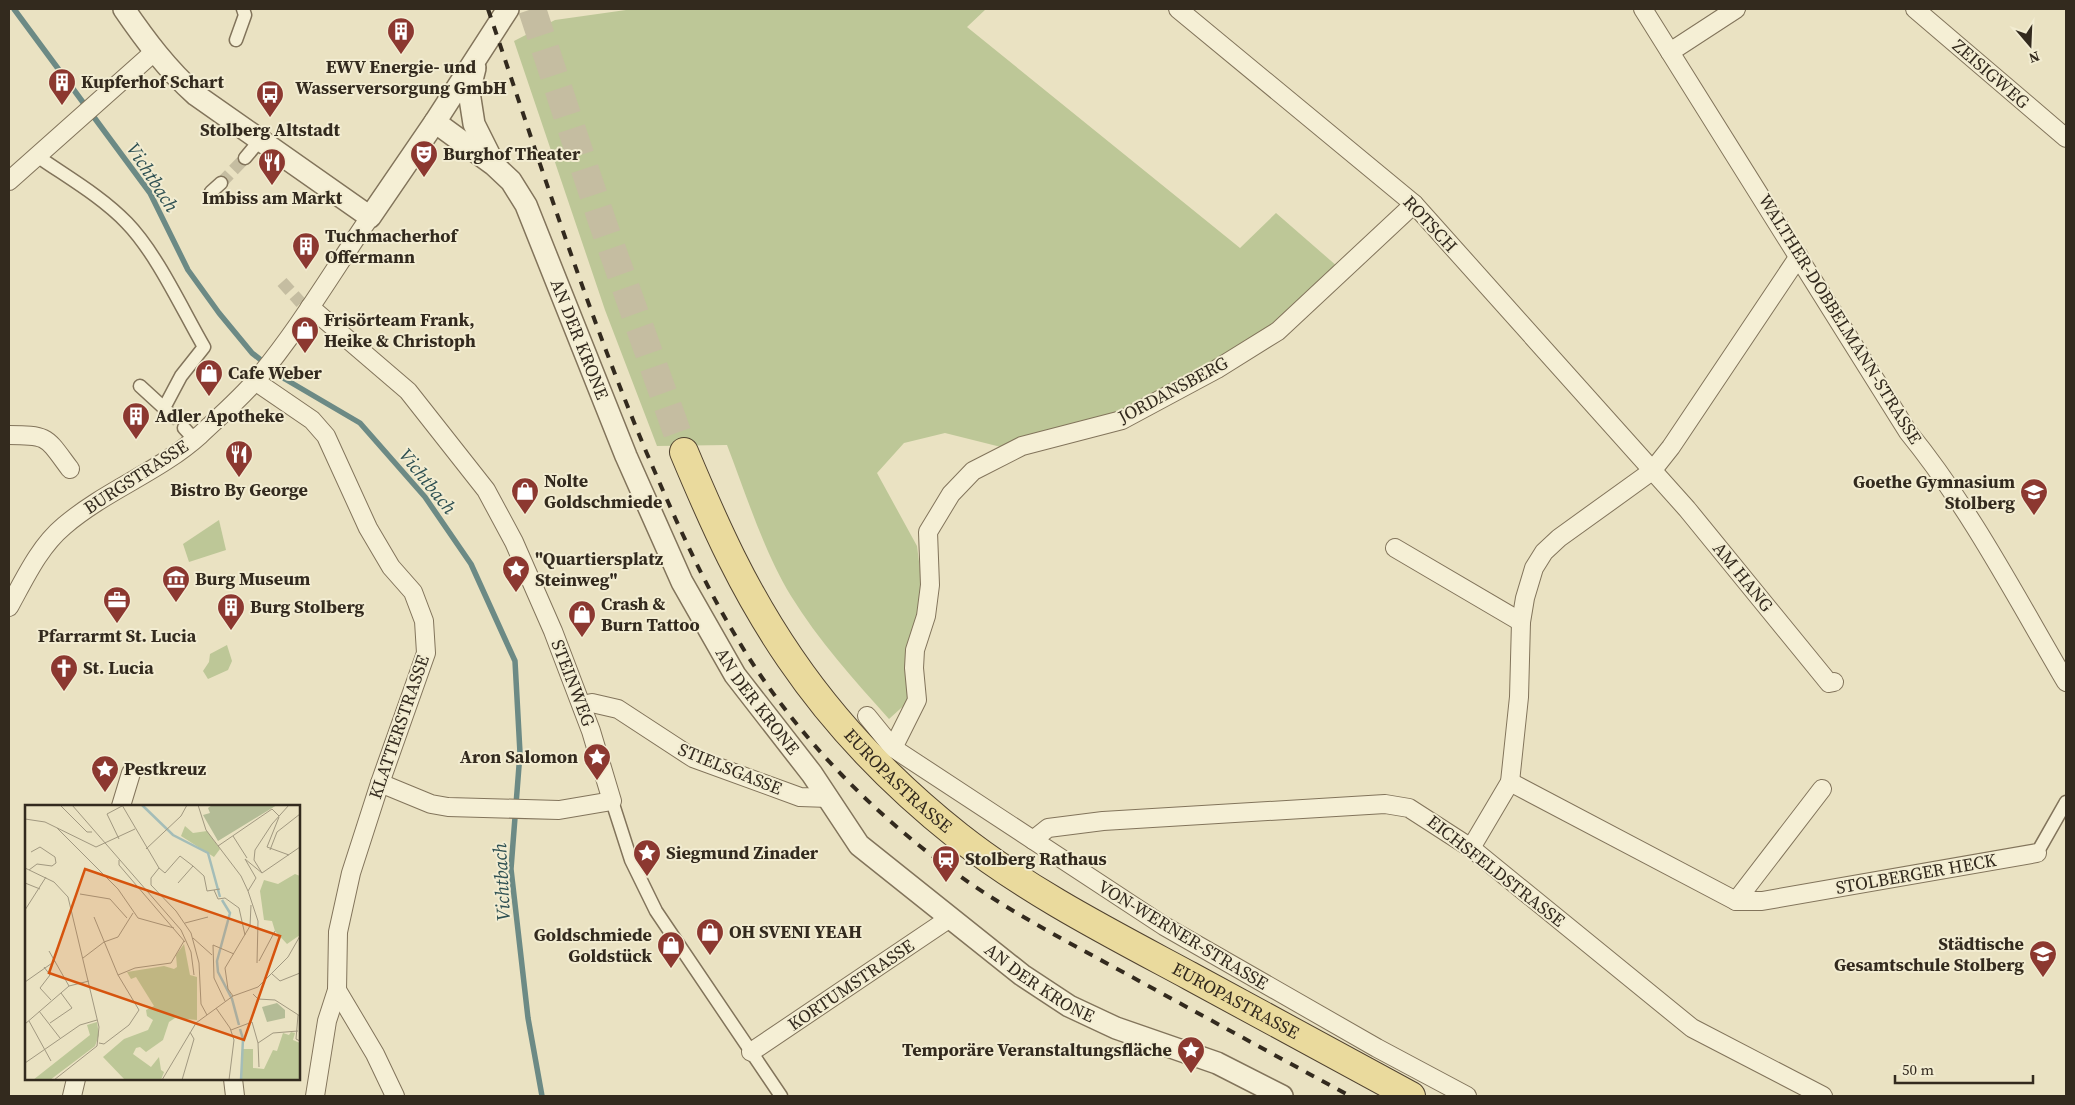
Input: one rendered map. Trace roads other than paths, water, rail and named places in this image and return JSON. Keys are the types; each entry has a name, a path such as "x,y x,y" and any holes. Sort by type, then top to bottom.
{"main road":[{"name":"EUROPASTRASSE","path":"684,452 726,550 757,608 791,660 838,720 904,790 966,842 1004,869 1096,925 1411,1096"}],"street":[{"path":"124,9 172,74 196,95 370,217 435,122 508,9"},
{"path":"236,40 245,14 243,9"},
{"name":"ROTSCH","path":"1178,9 1414,204 1652,471"},
{"name":"WALTHER-DOBBELMANN-STRASSE","path":"1643,9 1908,432 1937,467 2066,682"},
{"path":"1670,52 1736,9"},
{"name":"ZEISIGWEG","path":"1915,9 2064,131"},
{"path":"9,181 154,52"},
{"path":"479,54 469,92 474,124 494,165"},
{"name":"AN DER KRONE","path":"435,122 494,165 512,182 526,205 626,456 682,582 735,675 829,798 859,845 1022,975 1069,1006 1116,1028 1217,1063 1282,1096"},
{"path":"245,158 260,140"},
{"path":"37,156 93,195 127,223 149,252 204,347 181,376 166,410 140,386"},
{"path":"211,192 220,183"},
{"name":"JORDANSBERG","path":"894,748 917,700 914,668 915,650 926,616 929,593 928,532 950,494 973,471 1022,446 1122,420 1217,369 1278,331 1414,204"},
{"name":"BURGSTRASSE","path":"9,607 39,553 64,526 90,507 144,475 189,434 259,376 278,353 306,307 370,217"},
{"path":"1471,848 1510,782 1519,697 1521,622 1525,598 1534,568 1544,552 1559,538 1652,471 1671,447 1799,256"},
{"name":"STEINWEG","path":"306,307 408,391 486,490 539,596 582,705 631,860 656,910 781,1096"},
{"name":"KLATTERSTRASSE","path":"259,376 312,420 326,436 368,528 391,567 413,592 424,621 426,653 380,783 351,873 338,932 337,990 327,1021 315,1096"},
{"path":"9,435 39,435 49,441 70,469"},
{"name":"AM HANG","path":"1652,471 1687,509 1829,683 1834,682"},
{"path":"1395,548 1521,622"},
{"name":"STIELSGASSE","path":"582,705 592,703 618,709 693,758 800,797 829,798"},
{"name":"VON-WERNER-STRASSE","path":"867,716 894,748 1164,926 1369,1043 1467,1096"},
{"path":"121,805 130,773 131,805"},
{"name":"STOLBERGER HECK","path":"1510,782 1736,901 1762,901 2036,853 2066,802"},
{"path":"380,783 431,804 531,810 569,809 612,801"},
{"path":"1736,901 1822,789"},
{"name":"EICHSFELDSTRASSE","path":"1033,840 1048,828 1103,821 1384,804 1409,808 1471,848 1692,1028 1823,1096"},
{"name":"KORTUMSTRASSE","path":"751,1052 950,918"},
{"path":"337,990 375,1054 396,1096"},
{"path":"72,1096 76,1080"},
{"path":"233,1080 235,1096"}],"waterway":[{"name":"Vichtbach","path":"14,9 150,193 188,270 219,313 252,353 285,379 360,423 425,497 471,564 515,661 520,753 511,869 528,1018 542,1096"}],"tunnel":[{"path":"532,9 602,221 684,452"},
{"path":"221,183 245,158"},
{"path":"282,282 301,303"},
{"path":"169,413 184,428"}],"railway":[{"path":"488,9 582,286 645,449 677,522 712,594 738,640 782,705 832,765 860,793 889,820 950,869 1016,913 1350,1096"}],"place":[{"name":"EWV Energie- und Wasserversorgung GmbH","path":"401,55"},
{"name":"Kupferhof Schart","path":"62,106"},
{"name":"Stolberg Altstadt","path":"270,118"},
{"name":"Burghof Theater","path":"424,178"},
{"name":"Imbiss am Markt","path":"272,186"},
{"name":"Tuchmacherhof Offermann","path":"306,270"},
{"name":"Frisörteam Frank, Heike & Christoph","path":"305,354"},
{"name":"Cafe Weber","path":"209,397"},
{"name":"Adler Apotheke","path":"136,440"},
{"name":"Bistro By George","path":"239,478"},
{"name":"Nolte Goldschmiede","path":"525,515"},
{"name":"Goethe Gymnasium Stolberg","path":"2034,516"},
{"name":"\"Quartiersplatz Steinweg\"","path":"516,593"},
{"name":"Burg Museum","path":"176,603"},
{"name":"Pfarrarmt St. Lucia","path":"117,624"},
{"name":"Burg Stolberg","path":"231,631"},
{"name":"Crash & Burn Tattoo","path":"582,638"},
{"name":"St. Lucia","path":"64,692"},
{"name":"Aron Salomon","path":"597,781"},
{"name":"Pestkreuz","path":"105,793"},
{"name":"Siegmund Zinader","path":"647,877"},
{"name":"Stolberg Rathaus","path":"946,883"},
{"name":"OH SVENI YEAH","path":"710,956"},
{"name":"Goldschmiede Goldstück","path":"671,969"},
{"name":"Städtische Gesamtschule Stolberg","path":"2043,978"},
{"name":"Temporäre Veranstaltungsfläche","path":"1191,1074"}]}
